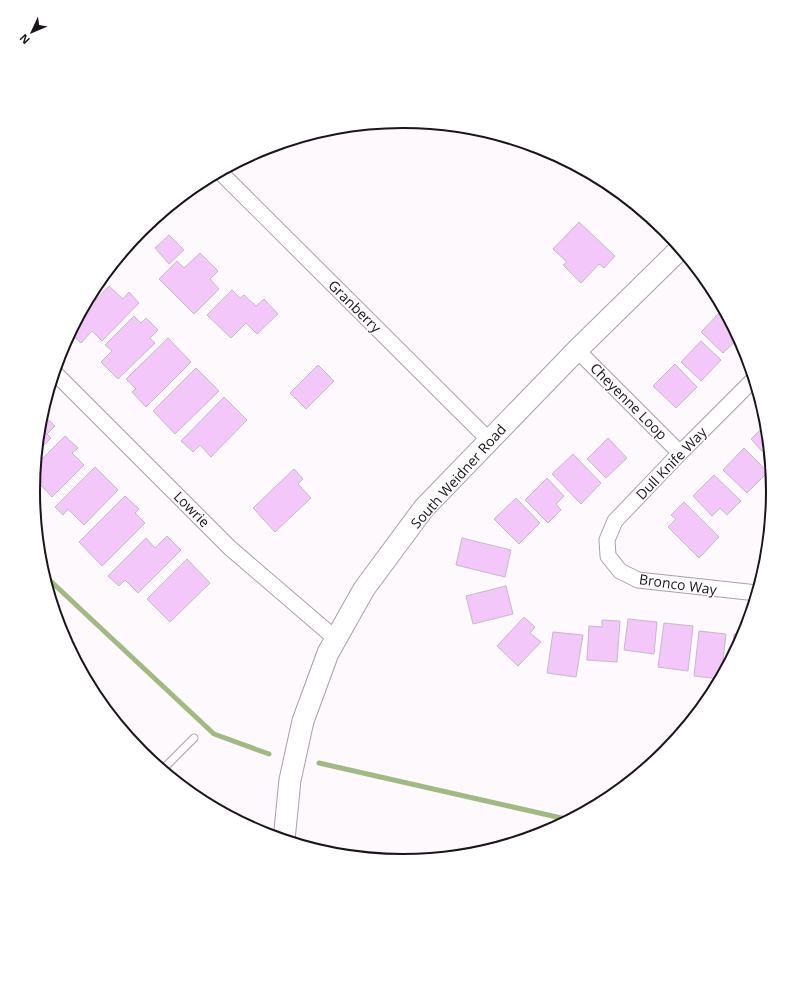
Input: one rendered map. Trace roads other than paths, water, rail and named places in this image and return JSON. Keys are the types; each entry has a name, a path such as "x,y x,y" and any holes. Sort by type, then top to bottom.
{"main road":[{"name":"South Weidner Road","path":"285,834 290,780 303,721 328,653 364,589 424,508 577,350 676,253"}],"street":[{"name":"Granberry","path":"224,176 489,440"},
{"name":"Cheyenne Loop","path":"577,350 680,453"},
{"name":"Lowrie","path":"59,377 230,548 336,639"},
{"name":"Dull Knife Way","path":"608,556 607,540 615,521 750,383"},
{"name":"Bronco Way","path":"608,556 620,571 638,580 752,592"}],"lane":[{"path":"166,766 194,738"}],"waterway":[{"path":"51,582 214,734 269,754"},
{"path":"319,763 562,818"}]}
